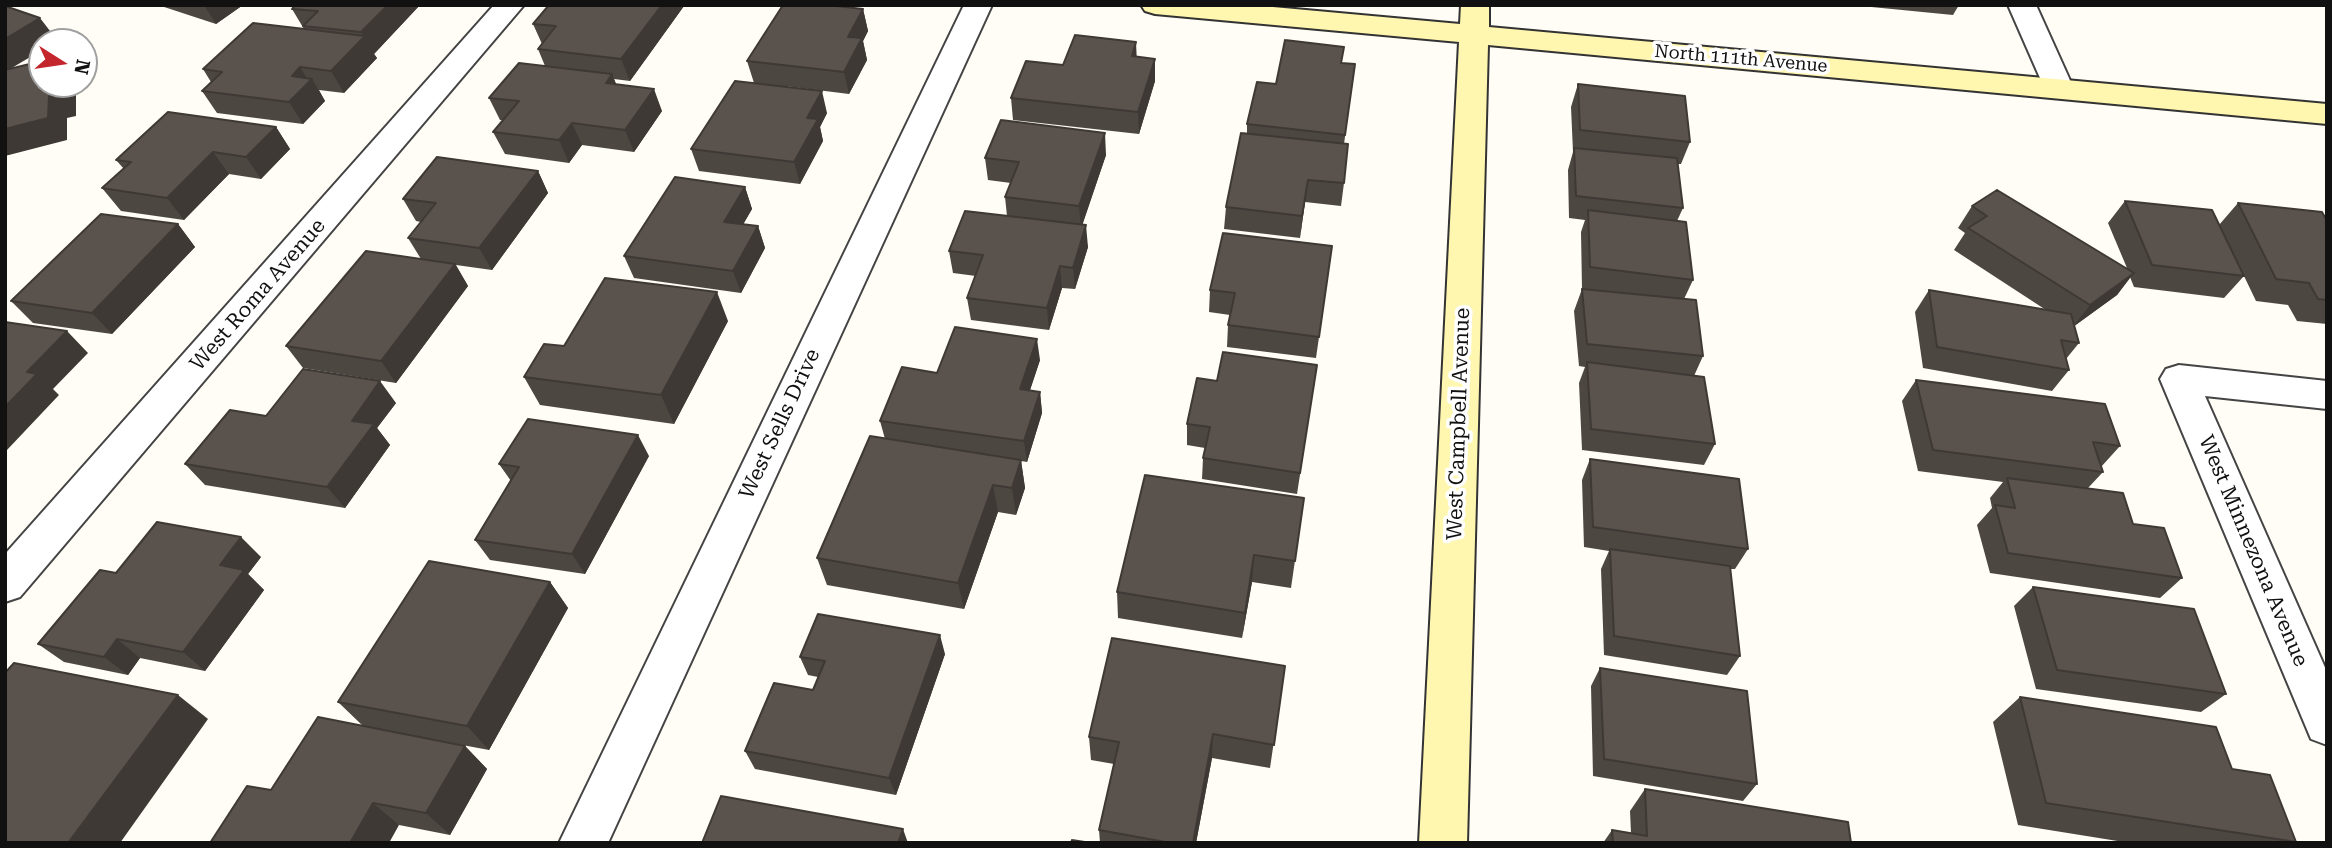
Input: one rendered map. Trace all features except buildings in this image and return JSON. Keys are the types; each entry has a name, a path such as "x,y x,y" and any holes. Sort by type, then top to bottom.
{"street":[{"name":"West Roma Avenue","path":"5,584 510,5"},
{"name":"West Sells Drive","path":"583,843 978,5"},
{"name":"North 111th Avenue","path":"1156,5 1475,20 2058,87 2327,114"},
{"path":"2022,5 2058,87"},
{"name":"West Campbell Avenue","path":"1443,843 1475,20"},
{"name":"West Minnezona Avenue","path":"2327,395 2179,379 2327,724"}]}
